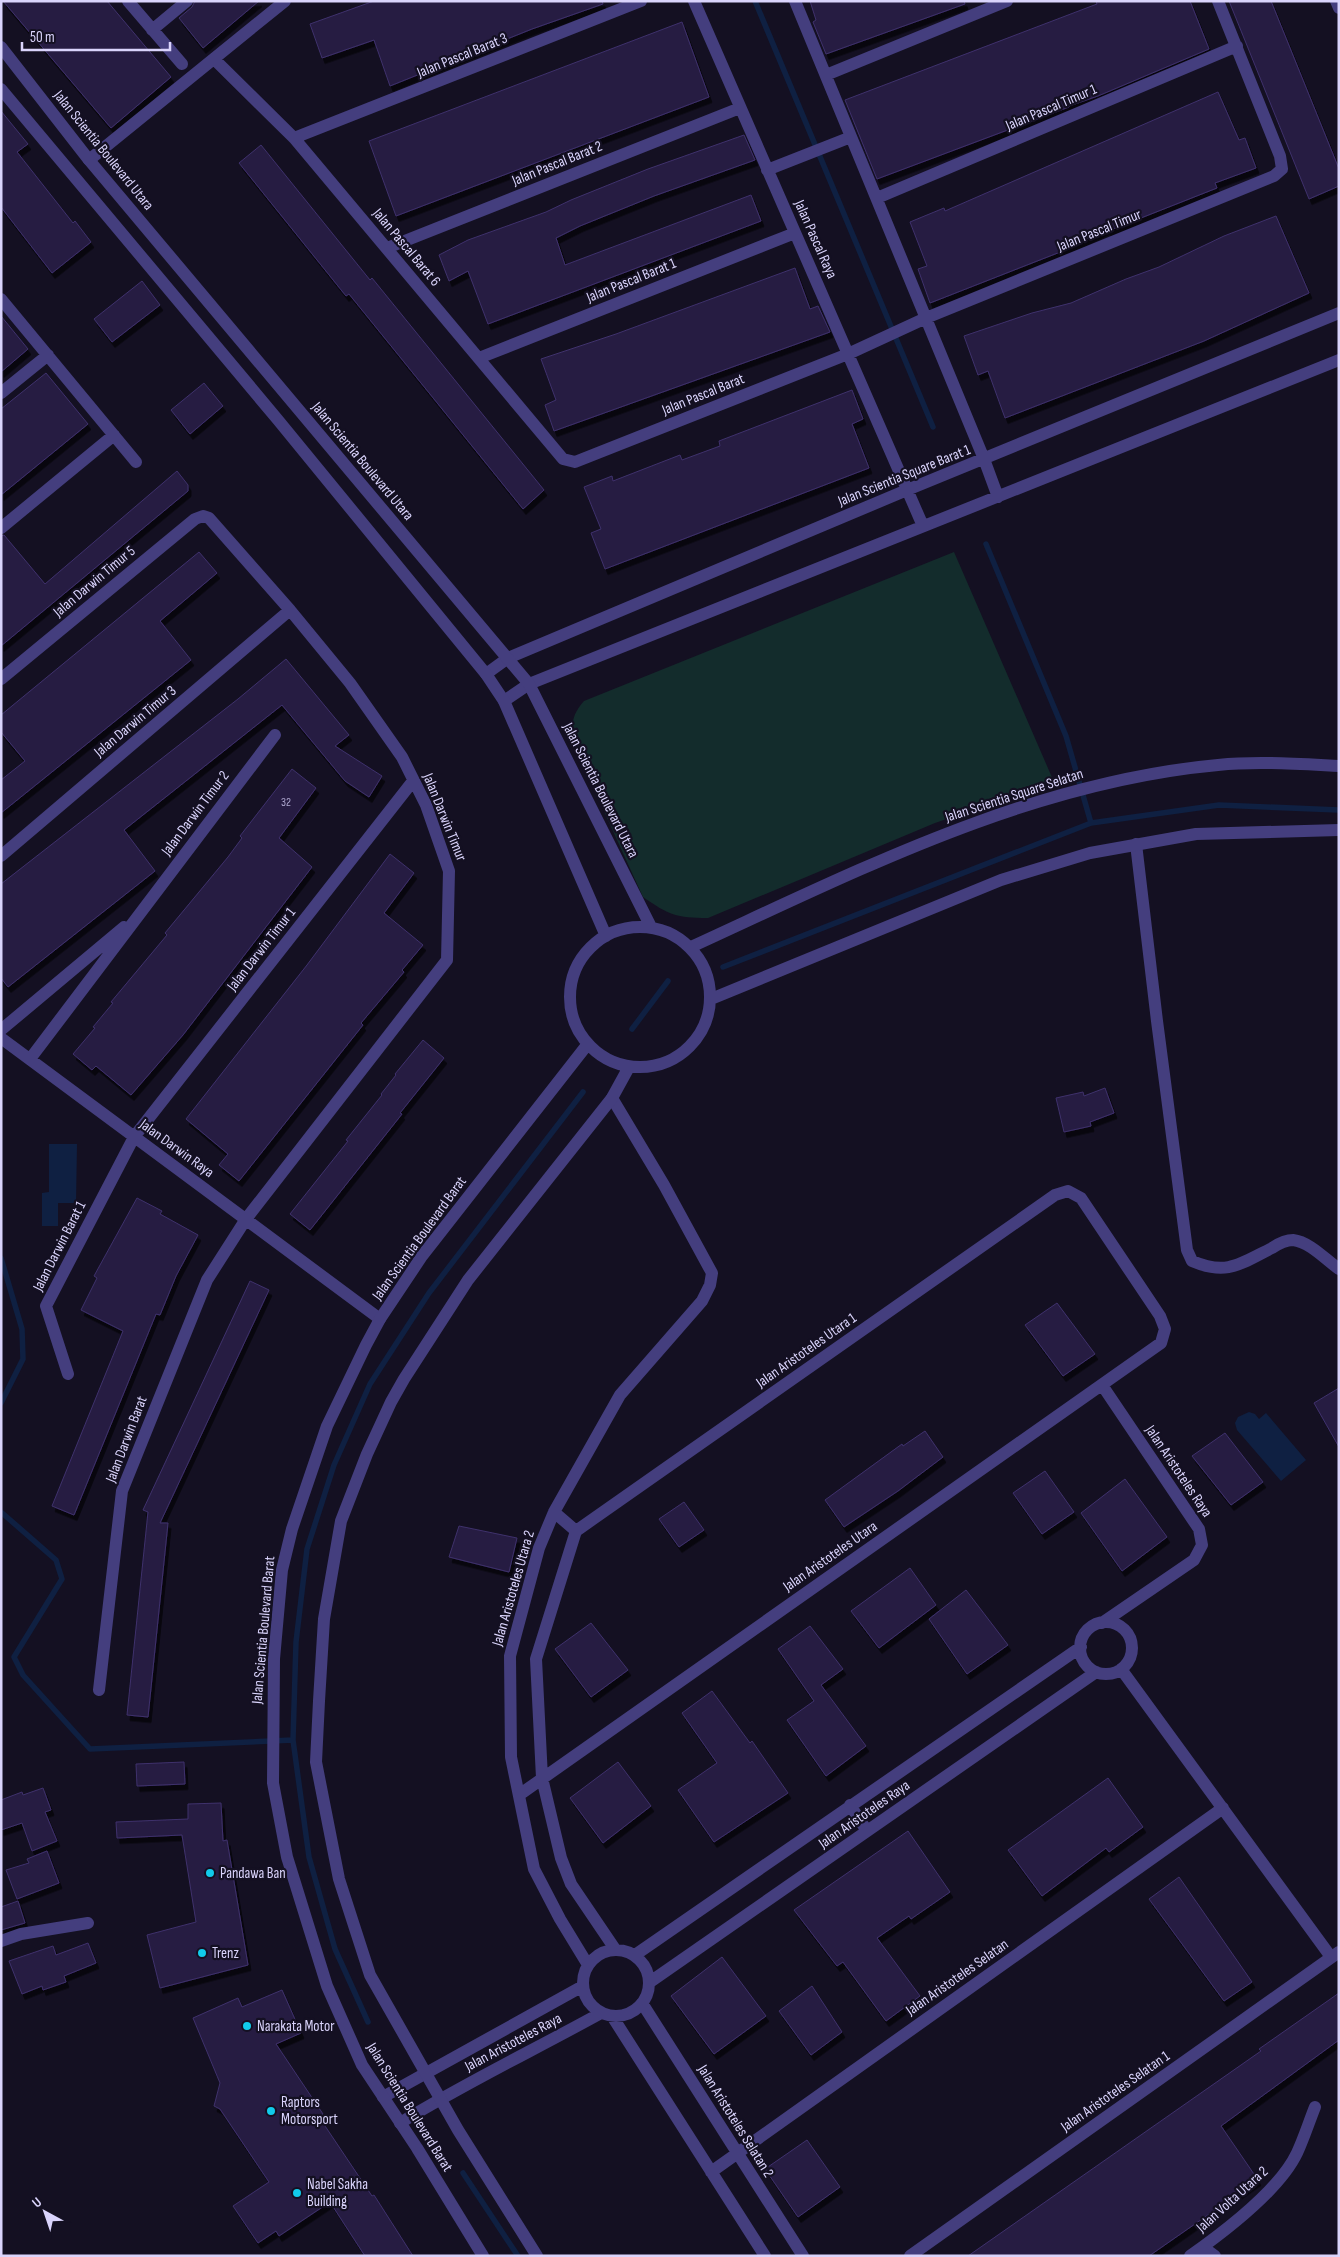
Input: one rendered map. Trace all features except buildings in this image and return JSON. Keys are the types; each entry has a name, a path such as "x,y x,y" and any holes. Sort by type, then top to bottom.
{"street":[{"path":"128,1 182,64"},
{"path":"152,30 187,1"},
{"path":"89,160 284,1"},
{"name":"Jalan Pascal Barat 3","path":"294,138 641,1"},
{"name":"Jalan Pascal Raya","path":"694,1 923,526"},
{"path":"795,1 998,497"},
{"path":"826,75 1007,1"},
{"path":"1218,1 1237,46"},
{"path":"1336,1 1339,8"},
{"name":"Jalan Pascal Timur","path":"881,339 926,318 1274,176 1282,169 1280,156 1237,46"},
{"name":"Jalan Pascal Timur 1","path":"877,198 1237,46"},
{"name":"Jalan Scientia Boulevard Utara","path":"1,47 89,160 529,684 651,927"},
{"name":"Jalan Pascal Barat 6","path":"214,59 294,138 563,459 569,461"},
{"path":"1,89 278,420 486,674 504,701 606,936"},
{"name":"Jalan Pascal Barat 2","path":"387,248 740,108"},
{"path":"768,170 803,154 851,137"},
{"name":"Jalan Pascal Barat 1","path":"478,358 795,233"},
{"path":"1,299 136,462"},
{"name":"Jalan Scientia Square Barat 1","path":"486,674 508,658 907,490 1339,313"},
{"name":"Jalan Pascal Barat","path":"569,461 575,462 848,354 881,339"},
{"path":"1,393 48,355"},
{"path":"504,701 529,684 1339,360"},
{"path":"1,528 114,435"},
{"name":"Jalan Darwin Timur 5","path":"1,679 195,519 202,516 209,518"},
{"name":"Jalan Darwin Timur","path":"209,518 350,682 402,757 426,805 449,871 447,960 246,1218"},
{"name":"Jalan Darwin Timur 3","path":"1,856 290,610"},
{"name":"Jalan Darwin Timur 2","path":"30,1060 275,735"},
{"name":"Jalan Scientia Square Selatan","path":"691,947 876,863 966,825 1084,789 1141,776 1219,764 1339,766"},
{"name":"Jalan Darwin Timur 1","path":"134,1137 414,780"},
{"path":"711,999 1001,880 1090,853 1196,834 1339,830"},
{"path":"1136,844 1187,1250 1192,1261 1207,1267 1226,1269 1281,1243 1293,1240 1308,1246 1339,1270"},
{"name":"Jalan Darwin Timur 2","path":"1,1030 142,912"},
{"path":"651,927 672,934 691,947 702,962 709,980 711,999 707,1022 694,1043 676,1058 653,1067 629,1067 606,1060 588,1045 576,1028 570,1007 570,986 577,966 589,949 606,936 627,928 651,927"},
{"name":"Jalan Darwin Raya","path":"1,1038 380,1319"},
{"name":"Jalan Scientia Boulevard Barat","path":"483,2256 362,2065 327,1986 287,1857 273,1783 274,1659 282,1570 292,1529 327,1426 380,1319 422,1256 588,1045"},
{"name":"Jalan Scientia Boulevard Barat","path":"537,2256 440,2099 370,1975 339,1879 316,1762 324,1619 341,1521 366,1454 404,1379 468,1280 612,1098 629,1067"},
{"name":"Jalan Aristoteles Utara 2","path":"588,1965 560,1920 534,1869 511,1757 510,1656 539,1548 554,1512 620,1395 702,1301 710,1285 712,1274 664,1185 612,1098"},
{"name":"Jalan Darwin Barat 1","path":"68,1374 46,1306 134,1137"},
{"name":"Jalan Aristoteles Utara 1","path":"576,1531 1055,1195 1068,1192 1081,1198 1160,1316 1165,1329 1161,1344"},
{"name":"Jalan Darwin Barat","path":"98,1690 122,1491 207,1280 246,1218"},
{"name":"Jalan Aristoteles Utara","path":"519,1795 1161,1344"},
{"name":"Jalan Aristoteles Raya","path":"635,1955 1081,1646 1087,1631 1102,1623 1194,1560 1202,1544 1199,1529 1102,1385"},
{"path":"554,1512 576,1531 536,1659 542,1778 561,1858 571,1884 615,1949"},
{"path":"1102,1623 1111,1623 1119,1626 1130,1638 1131,1655 1121,1669 1223,1808 1335,1954"},
{"path":"1081,1646 1084,1662 1096,1672"},
{"name":"Jalan Aristoteles Raya","path":"650,1982 1096,1672 1114,1673 1121,1669"},
{"path":"850,1805 867,1831"},
{"name":"Jalan Aristoteles Selatan","path":"711,2172 1223,1808"},
{"path":"1,1941 21,1934 88,1923"},
{"path":"642,2004 648,1993 650,1982 645,1967 635,1955 615,1949 595,1957 588,1965 583,1975 585,1996 592,2006 606,2014 766,2256"},
{"name":"Jalan Aristoteles Selatan 1","path":"910,2256 1335,1954"},
{"name":"Jalan Aristoteles Raya","path":"382,2097 583,1986"},
{"name":"Jalan Aristoteles Raya","path":"400,2123 440,2099 606,2014 628,2013 642,2004"},
{"name":"Jalan Aristoteles Selatan 2","path":"642,2004 802,2256"},
{"name":"Jalan Volta Utara 2","path":"1190,2256 1272,2188 1296,2155 1315,2107"},
{"path":"1203,2247 1215,2256"}],"green space":[{"path":"954,552 1054,782 935,823 708,918 673,914 643,897 577,752 573,719 584,701"}],"water":[{"path":"49,1144 77,1144 76,1203 58,1203 58,1226 42,1226 42,1193 49,1192"},
{"path":"1249,1412 1255,1414 1259,1419 1266,1413 1306,1460 1281,1481 1237,1430 1235,1423 1238,1417"}],"waterway":[{"path":"755,1 933,427"},
{"path":"986,544 1066,736 1091,823"},
{"path":"723,967 1091,823 1219,805 1339,810"},
{"path":"632,1029 668,981"},
{"path":"368,2022 335,1949 309,1857 293,1740 296,1642 307,1549 334,1465 370,1384 429,1293 583,1092"},
{"path":"1,1258 22,1329 23,1359 1,1403"},
{"path":"1,1512 56,1560 62,1579 14,1657 23,1675 90,1749 293,1740"},
{"path":"463,2173 518,2256"}],"place":[{"name":"Pandawa Ban","path":"210,1873"},
{"name":"Trenz","path":"202,1953"},
{"name":"Narakata Motor","path":"247,2026"},
{"name":"Raptors Motorsport","path":"271,2111"},
{"name":"Nabel Sakha Building","path":"297,2193"}]}
